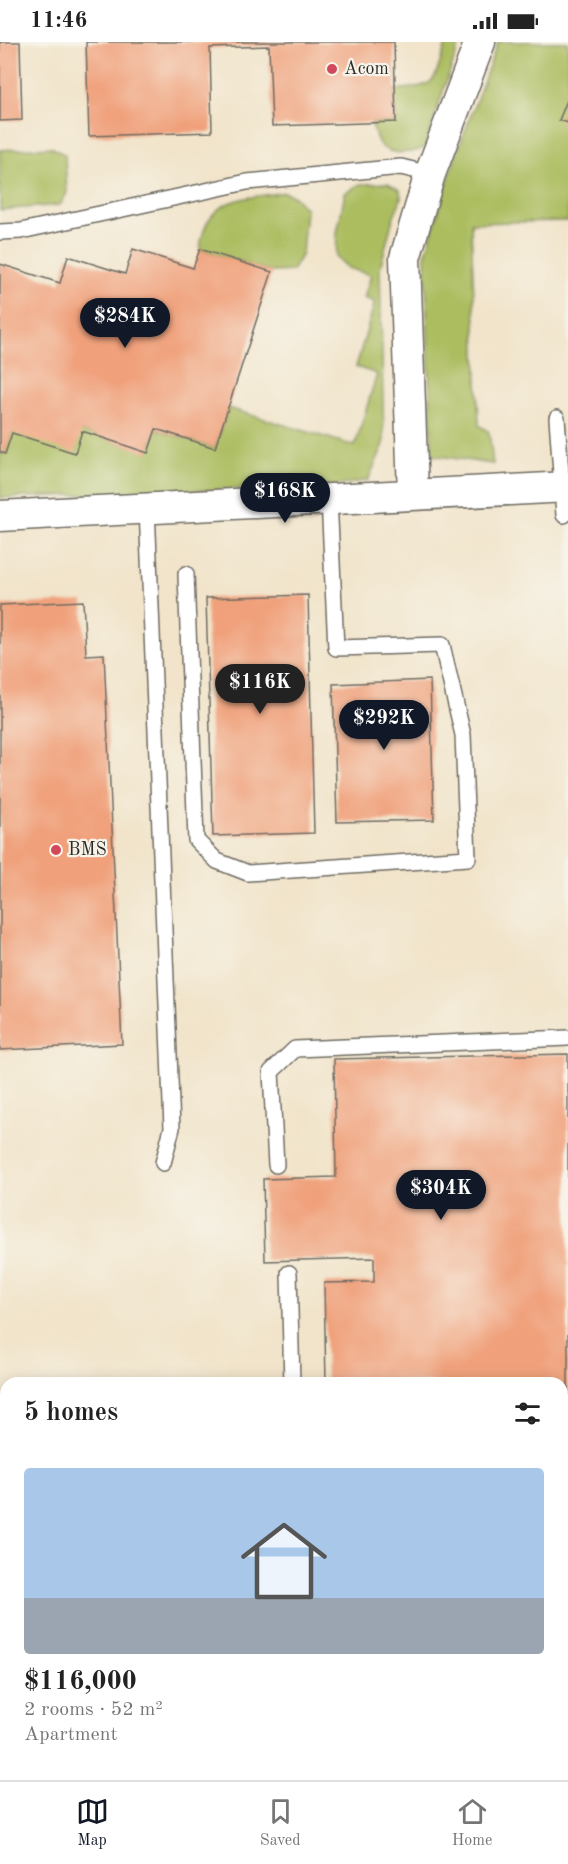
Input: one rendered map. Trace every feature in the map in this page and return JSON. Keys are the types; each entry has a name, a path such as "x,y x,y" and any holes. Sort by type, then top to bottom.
{"street":[{"path":"412,494 404,279 410,238 430,174 480,42"},
{"path":"0,516 412,494 564,496"}],"lane":[{"path":"0,232 21,231 247,182 401,167 430,174"},
{"path":"557,418 564,496"},
{"path":"186,574 196,840 217,861 248,873 468,858 463,735 442,645 336,648 329,498"},
{"path":"147,508 172,1128 163,1163"},
{"path":"276,1165 271,1072 295,1049 568,1038"},
{"path":"289,1273 292,1377"}],"green space":[{"path":"447,42 460,42 424,148 402,153 381,146 371,123 396,122 395,90 428,84 433,80"},
{"path":"498,42 568,42 568,221 471,223 479,425 489,432 493,464 432,455 425,256 455,158"},
{"path":"51,147 65,155 67,193 60,205 0,210 0,150"},
{"path":"388,183 400,190 401,199 393,218 380,268 384,444 368,480 341,485 0,498 0,452 5,454 12,433 82,431 148,452 156,429 215,448 228,408 355,446 377,374 356,367 375,302 364,298 371,275 348,268 336,257 337,233 345,193 360,184"},
{"path":"284,192 294,196 306,209 302,254 292,271 272,272 200,249 204,231 210,218 218,209 240,199"}],"building":[{"path":"0,42 20,42 22,120 0,121"},
{"name":"Acom","path":"86,42 394,42 396,122 272,126 269,46 210,48 212,132 89,136"},
{"path":"568,98 568,123 559,120"},
{"path":"133,249 193,268 200,249 272,272 215,448 156,429 148,453 82,431 75,453 12,433 5,454 0,452 0,264 60,283 68,256 125,274"},
{"path":"308,595 314,833 213,836 206,598"},
{"name":"BMS","path":"83,601 86,655 104,654 122,1044 0,1050 0,605"},
{"path":"430,680 434,820 337,822 333,684"},
{"path":"568,1054 568,1377 326,1377 324,1283 374,1282 374,1258 265,1261 263,1179 336,1177 334,1059"}],"place":[{"name":"Acom","path":"332,69"},
{"name":"BMS","path":"56,850"}]}
